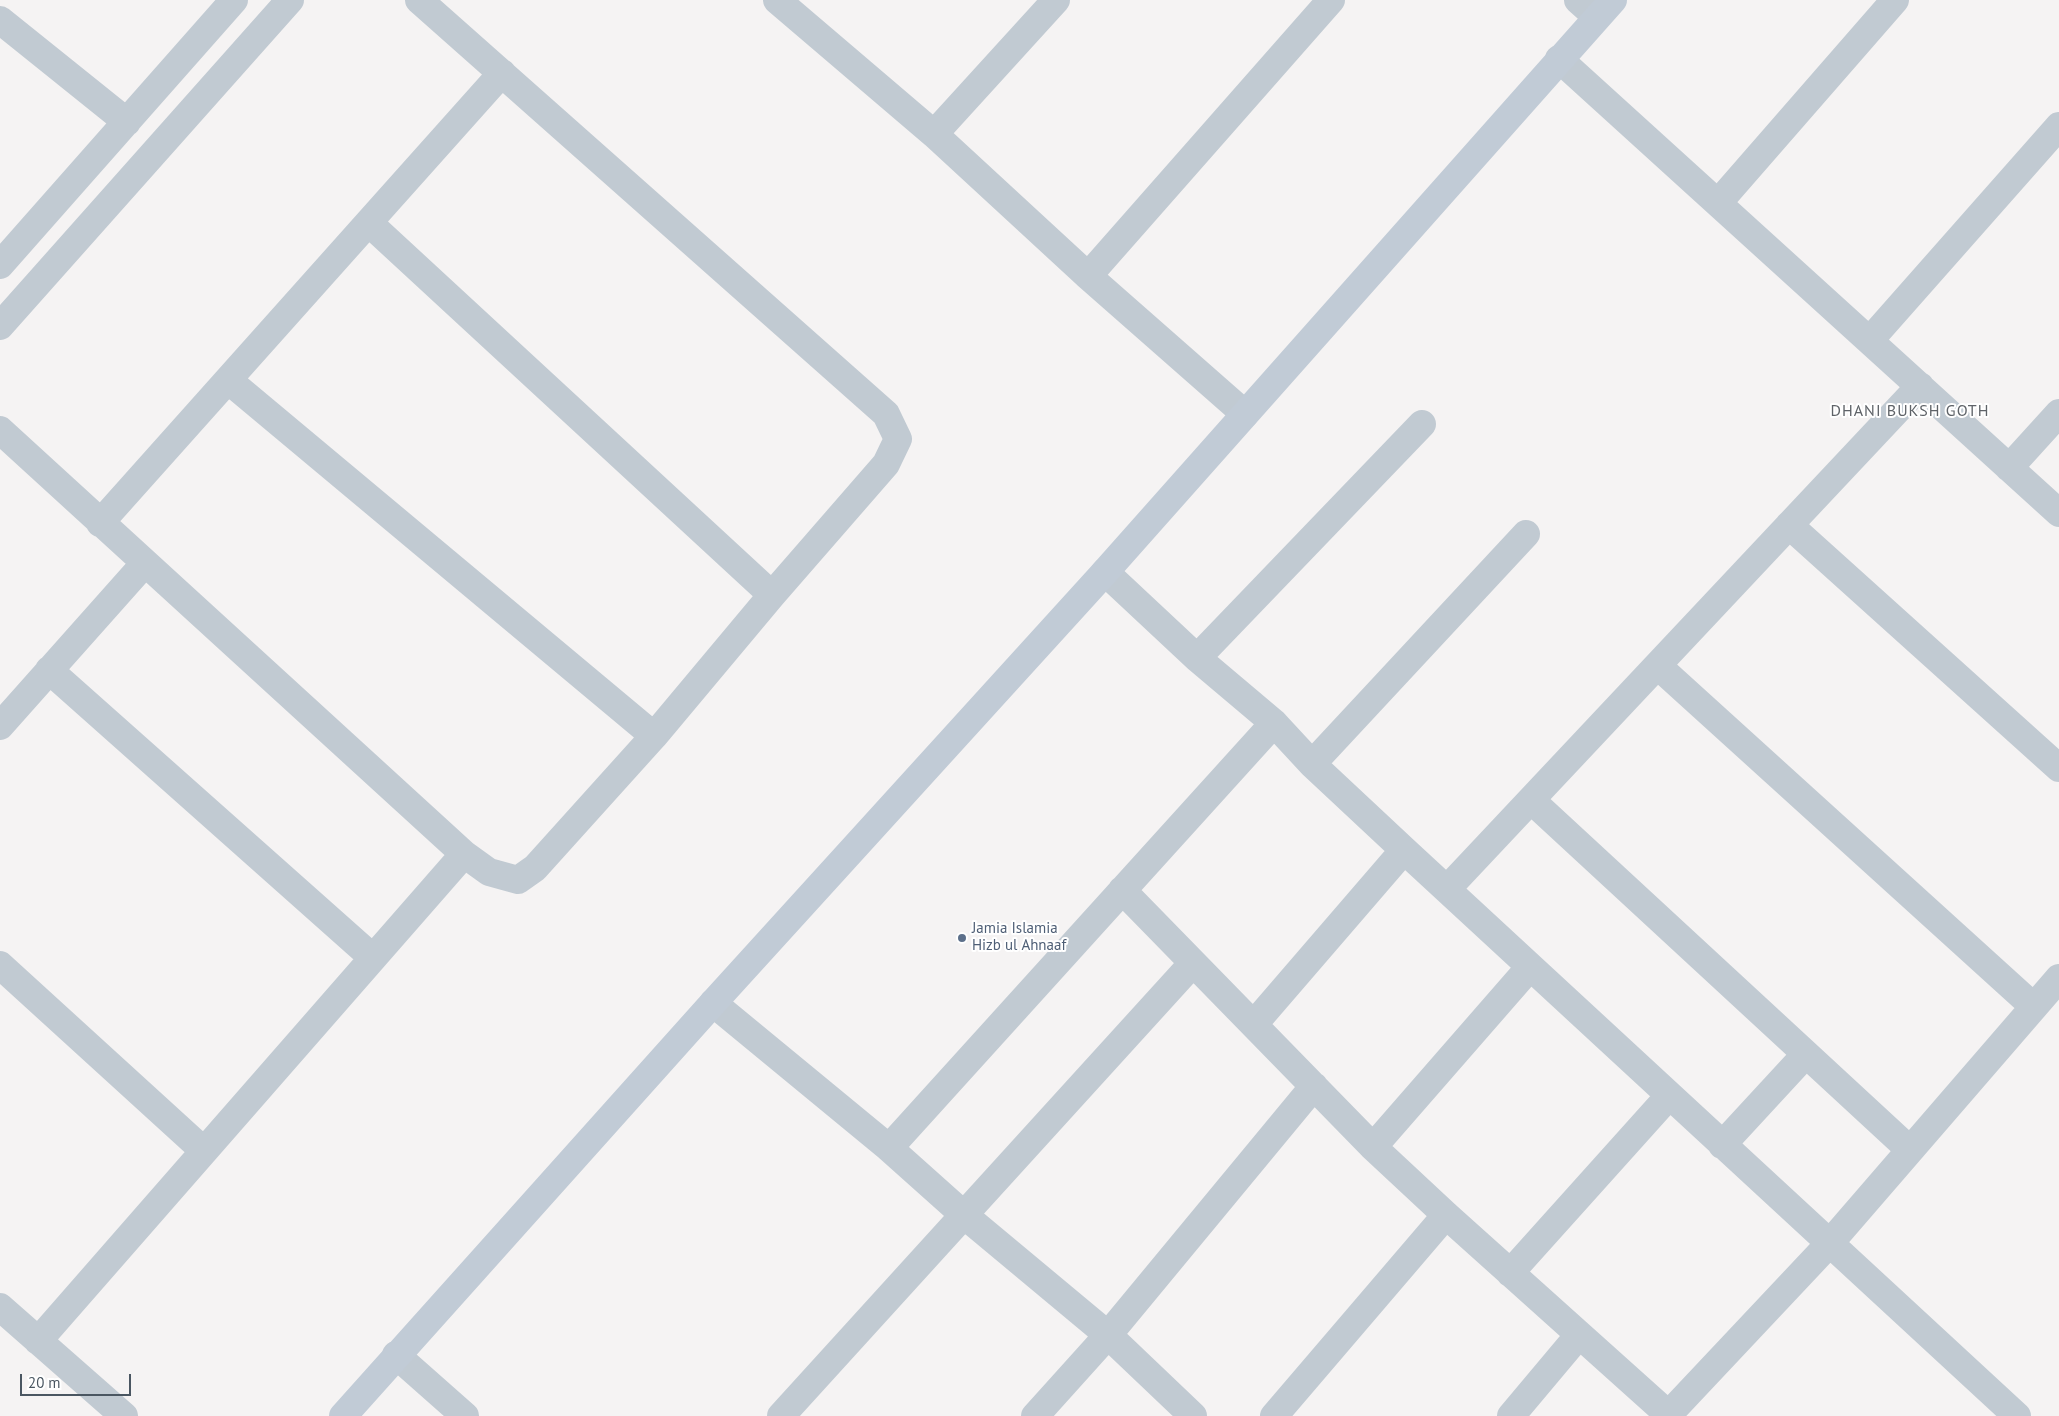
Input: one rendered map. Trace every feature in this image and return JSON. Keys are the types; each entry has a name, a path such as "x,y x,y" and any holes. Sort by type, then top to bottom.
{"street":[{"path":"0,265 234,0"},
{"path":"0,326 290,0"},
{"path":"0,430 464,854 489,872 518,880 535,868 654,736 772,595 886,464 898,439 886,414 419,0"},
{"path":"934,134 1056,0"},
{"path":"1088,276 1331,0"},
{"path":"1718,203 1895,0"},
{"path":"790,4 1088,276 1245,414"},
{"path":"343,1416 396,1355 1105,572 1559,59 1596,6"},
{"path":"0,20 127,122"},
{"path":"1559,59 2059,513"},
{"path":"100,523 502,73"},
{"path":"1870,340 2059,126"},
{"path":"369,223 772,595"},
{"path":"228,380 654,736"},
{"path":"1447,889 1920,386"},
{"path":"2009,468 2059,413"},
{"path":"1197,658 1422,424"},
{"path":"1789,525 2059,768"},
{"path":"1312,764 1526,534"},
{"path":"0,726 145,562"},
{"path":"1105,572 1197,658 1274,724 1312,764 1404,850 2017,1416"},
{"path":"1658,666 2034,1007"},
{"path":"49,670 373,958"},
{"path":"889,1148 1274,724"},
{"path":"1531,800 1910,1150"},
{"path":"1254,1024 1404,850"},
{"path":"38,1341 464,854"},
{"path":"1122,890 1373,1147 1669,1415 1829,1244 2059,978"},
{"path":"781,1416 1193,963"},
{"path":"0,965 204,1151"},
{"path":"1373,1147 1530,967"},
{"path":"714,1003 889,1148 964,1215 1108,1335 1193,1416"},
{"path":"1722,1145 1806,1054"},
{"path":"1035,1416 1108,1335 1314,1086"},
{"path":"1510,1273 1669,1096"},
{"path":"1274,1416 1446,1215"},
{"path":"0,1307 124,1416"},
{"path":"1511,1416 1579,1335"},
{"path":"396,1355 465,1416"}],"place":[{"name":"Jamia Islamia Hizb ul Ahnaaf","path":"962,938"}],"district":[{"name":"DHANI BUKSH GOTH","path":"1910,411"}]}
